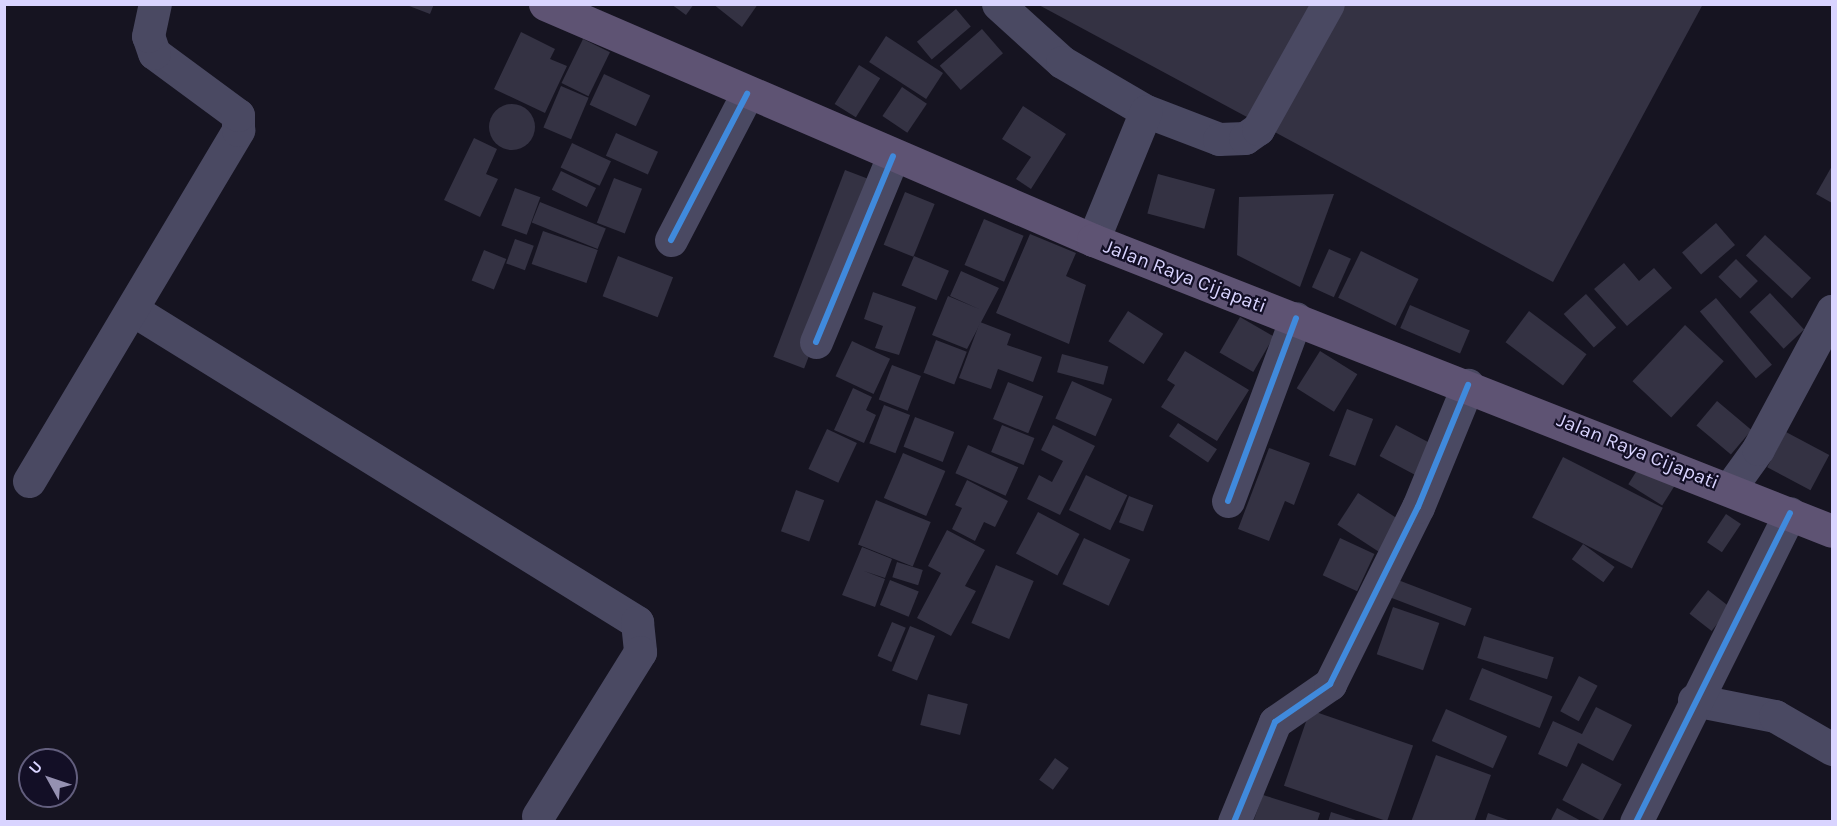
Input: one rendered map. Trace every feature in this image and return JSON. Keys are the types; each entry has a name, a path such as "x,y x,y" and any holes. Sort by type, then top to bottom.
{"main road":[{"name":"Jalan Raya Cijapati","path":"545,4 747,94 1093,240 1730,488 1833,531"}],"street":[{"path":"29,481 133,310 238,130 238,115 154,53 148,36 155,4"},
{"path":"998,4 1062,62 1146,111 1219,139 1245,138 1258,129 1328,4"},
{"path":"671,240 747,94"},
{"path":"1093,240 1146,111"},
{"path":"816,342 893,156"},
{"path":"133,310 637,622 640,652 538,816"},
{"path":"1730,488 1758,448 1833,311"},
{"path":"1228,501 1296,318"},
{"path":"1234,822 1275,722 1330,684 1418,507 1468,385"},
{"path":"1636,822 1694,700 1790,513"},
{"path":"1694,700 1775,716 1833,749"}],"building":[{"path":"404,4 434,4 430,14"},
{"path":"671,4 694,4 686,15"},
{"path":"713,4 758,4 742,27"},
{"path":"1037,4 1703,4 1553,282"},
{"path":"956,9 971,27 932,59 917,42"},
{"path":"982,29 1003,53 961,90 940,66"},
{"path":"521,32 555,49 550,59 567,66 545,113 494,89"},
{"path":"886,36 943,73 926,99 869,62"},
{"path":"583,39 610,52 588,96 562,83"},
{"path":"859,65 880,78 856,117 835,104"},
{"path":"604,74 650,96 636,126 590,105"},
{"path":"561,86 589,98 571,139 543,127"},
{"path":"902,87 927,104 907,133 882,116"},
{"path":"512,104 528,111 535,127 528,143 512,150 496,143 489,127 496,111"},
{"path":"1023,106 1066,134 1031,189 1016,179 1031,157 1002,139"},
{"path":"616,133 658,152 648,175 606,156"},
{"path":"474,138 497,149 486,174 498,179 480,217 444,200"},
{"path":"572,143 611,161 600,186 561,167"},
{"path":"1832,166 1832,203 1816,194"},
{"path":"845,170 876,182 804,369 773,357"},
{"path":"561,171 596,188 587,207 552,190"},
{"path":"1158,174 1215,189 1204,229 1147,214"},
{"path":"614,178 642,189 625,234 597,223"},
{"path":"515,188 540,197 527,235 501,226"},
{"path":"905,192 935,204 913,257 884,245"},
{"path":"1334,194 1300,287 1237,255 1239,197"},
{"path":"540,202 606,229 598,249 532,222"},
{"path":"984,219 1024,236 1004,282 964,265"},
{"path":"1716,223 1735,245 1701,274 1682,253"},
{"path":"543,231 598,250 586,283 532,264"},
{"path":"1030,234 1076,253 1066,276 1086,285 1069,344 996,313"},
{"path":"1765,235 1811,278 1792,298 1746,255"},
{"path":"515,239 534,246 525,270 506,263"},
{"path":"1329,249 1351,259 1334,297 1312,287"},
{"path":"484,250 506,259 494,290 472,281"},
{"path":"1361,251 1419,279 1396,326 1338,298"},
{"path":"618,256 673,277 658,317 603,296"},
{"path":"914,256 949,271 936,300 901,285"},
{"path":"1736,259 1758,281 1740,299 1718,277"},
{"path":"1624,263 1639,281 1654,268 1672,288 1627,326 1594,289"},
{"path":"961,271 999,288 967,349 932,335 948,296 979,309 950,296"},
{"path":"873,292 916,307 899,355 875,348 883,326 864,319"},
{"path":"1770,293 1804,330 1784,349 1750,312"},
{"path":"1586,294 1616,327 1594,348 1564,314"},
{"path":"1716,298 1772,365 1756,378 1700,311"},
{"path":"1410,305 1470,330 1460,353 1400,328"},
{"path":"1128,311 1163,334 1144,364 1108,341"},
{"path":"1529,311 1587,354 1563,385 1506,342"},
{"path":"1240,317 1274,336 1253,372 1220,353"},
{"path":"980,322 1011,334 1007,345 1042,357 1033,382 998,369 991,389 959,378"},
{"path":"1685,325 1724,361 1671,417 1632,381"},
{"path":"936,340 967,352 954,385 923,373"},
{"path":"852,341 890,359 874,394 836,376"},
{"path":"1185,351 1249,390 1217,441 1161,407 1175,385 1167,380"},
{"path":"1320,351 1357,374 1334,412 1297,388"},
{"path":"1062,354 1108,366 1103,385 1057,372"},
{"path":"892,365 921,376 908,411 879,400"},
{"path":"1072,381 1112,399 1096,436 1055,418"},
{"path":"1008,382 1043,396 1028,433 993,419"},
{"path":"853,388 872,397 866,410 876,415 864,443 834,430"},
{"path":"1717,401 1751,430 1731,454 1696,426"},
{"path":"884,405 910,415 895,453 869,443"},
{"path":"1347,409 1373,419 1355,466 1329,456"},
{"path":"915,417 954,432 943,462 904,447"},
{"path":"1178,423 1217,449 1208,463 1169,436"},
{"path":"1002,425 1034,438 1024,465 991,452"},
{"path":"1053,425 1095,446 1060,515 1027,499 1039,475 1052,482 1063,461 1041,450"},
{"path":"1396,425 1432,444 1416,475 1380,456"},
{"path":"827,429 857,443 838,483 808,469"},
{"path":"1786,432 1829,455 1810,490 1767,467"},
{"path":"968,445 1018,467 1006,496 955,473"},
{"path":"1269,448 1310,463 1294,505 1285,501 1269,541 1238,529"},
{"path":"903,453 945,471 926,516 884,498"},
{"path":"1563,457 1663,508 1632,568 1532,518"},
{"path":"1641,464 1675,485 1662,506 1628,484"},
{"path":"1086,475 1127,495 1110,530 1069,510"},
{"path":"967,480 1008,501 995,527 984,522 975,541 952,529 962,508 955,505"},
{"path":"796,490 824,500 809,542 781,531"},
{"path":"1358,493 1400,520 1379,552 1337,525"},
{"path":"1129,496 1153,505 1143,531 1119,522"},
{"path":"876,500 931,522 913,567 858,545"},
{"path":"1038,512 1079,534 1057,576 1016,553"},
{"path":"1726,514 1741,524 1722,552 1707,542"},
{"path":"947,530 985,550 965,586 976,591 951,636 917,618 941,573 928,566"},
{"path":"1084,538 1130,560 1109,606 1062,584"},
{"path":"1340,538 1374,554 1357,591 1323,575"},
{"path":"1583,544 1615,567 1603,582 1572,559"},
{"path":"862,547 892,559 885,578 864,571 885,579 875,607 842,595"},
{"path":"897,562 923,570 918,585 892,577"},
{"path":"996,565 1034,581 1009,639 971,623"},
{"path":"890,580 919,592 909,617 880,605"},
{"path":"1398,580 1472,608 1465,626 1391,598"},
{"path":"1708,590 1730,607 1712,631 1690,614"},
{"path":"1393,607 1439,623 1423,670 1377,654"},
{"path":"892,622 906,628 891,662 878,656"},
{"path":"910,626 935,636 917,681 892,671"},
{"path":"1484,636 1554,657 1547,679 1477,658"},
{"path":"1482,668 1552,696 1540,728 1469,700"},
{"path":"1579,676 1598,686 1579,721 1560,711"},
{"path":"928,694 968,704 960,735 920,725"},
{"path":"1596,707 1632,725 1613,761 1578,743 1567,767 1538,754 1553,721 1582,734"},
{"path":"1446,709 1507,736 1493,768 1432,741"},
{"path":"1310,710 1413,745 1387,821 1284,786"},
{"path":"1436,755 1491,775 1474,822 1411,822"},
{"path":"1055,758 1069,768 1053,790 1039,780"},
{"path":"1582,763 1622,784 1602,821 1562,800"},
{"path":"1263,795 1320,813 1317,822 1253,822"},
{"path":"1557,808 1583,822 1550,822"},
{"path":"1331,812 1359,821 1359,822 1328,822"},
{"path":"1488,813 1511,821 1511,822 1485,822"}],"cycle path":[{"path":"671,240 747,94"},
{"path":"816,342 893,156"},
{"path":"1228,501 1296,318"},
{"path":"1234,822 1275,722 1330,684 1418,507 1468,385"},
{"path":"1636,822 1790,513"}]}
